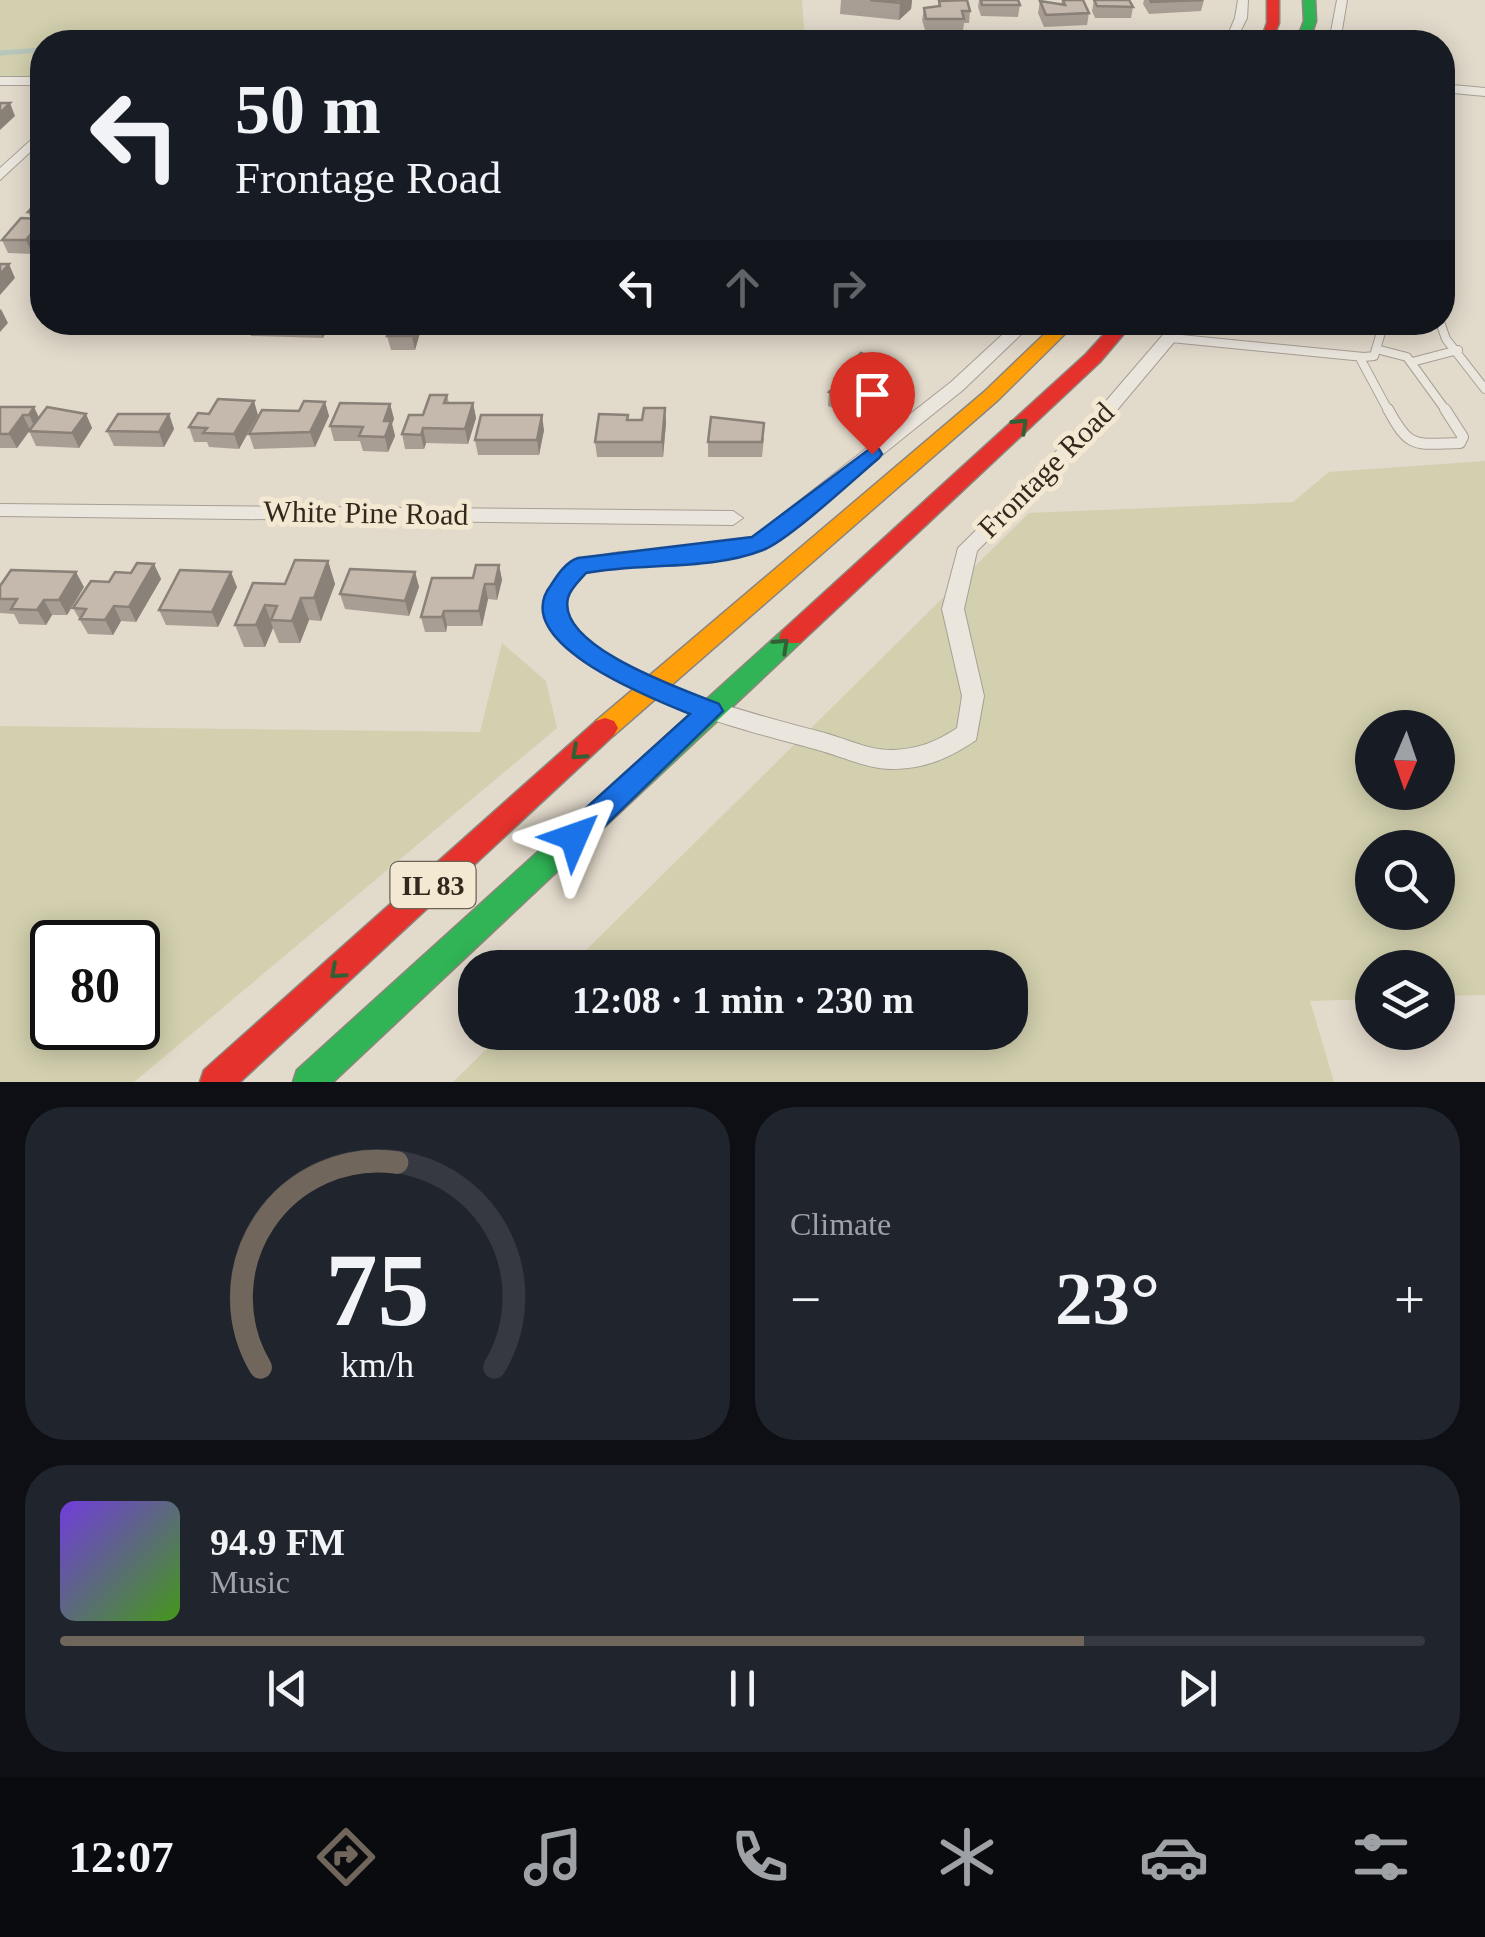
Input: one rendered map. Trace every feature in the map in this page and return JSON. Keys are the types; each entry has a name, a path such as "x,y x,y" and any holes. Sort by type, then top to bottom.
{"highway":[{"path":"1270,30 1273,0"},
{"path":"1307,30 1309,0"},
{"name":"IL 83","path":"216,1082 650,687 991,396 1054,335"},
{"name":"IL 83","path":"309,1082 1114,335"}],"street":[{"path":"1236,30 1243,0"},
{"path":"1336,30 1342,0"},
{"path":"0,81 30,81"},
{"path":"1455,89 1485,92"},
{"path":"0,176 30,146"},
{"name":"Frontage Road","path":"1012,335 957,386 758,544 688,556 619,558 578,566 556,594 556,612 564,630 588,654 650,687 710,711 888,760 938,753 968,733 973,696 953,609 968,548 1106,412 1173,335"},
{"name":"White Pine Road","path":"0,510 733,518"}],"lane":[{"path":"1191,335 1226,348 1291,348 1360,358 1374,356 1380,335"},
{"path":"1445,335 1485,389"},
{"path":"1360,358 1403,437 1420,444 1460,443 1463,437 1412,362 1376,349"},
{"path":"1412,362 1458,350"}],"shaded area":[{"path":"0,0 802,0 804,30 30,30 30,80 0,79"},
{"path":"1485,461 1485,995 1455,996 1455,950 1355,950 1355,1000 1310,1001 1334,1082 453,1082 486,1050 1028,1050 1028,950 586,950 1029,513 1293,502 1329,472"},
{"path":"502,643 546,681 557,728 134,1082 0,1082 0,726 480,732"}],"building":[{"path":"967,0 970,11 962,11 964,19 926,19 924,8 940,6 939,1"},
{"path":"981,0 1018,0 1020,5 982,5"},
{"path":"1063,0 1083,0 1089,13 1046,15 1040,1 1065,5"},
{"path":"1094,0 1129,0 1133,7 1097,6"},
{"path":"21,218 30,218 30,235 26,240 2,240"},
{"path":"861,353 897,367 858,403 829,392 854,369 846,366"},
{"path":"430,395 447,395 444,403 473,403 465,429 423,428 421,435 402,434 409,415 423,415"},
{"path":"218,399 254,401 234,434 203,433 207,428 189,427 198,413 209,414"},
{"path":"304,401 325,402 310,432 249,434 262,410 299,411"},
{"path":"340,403 390,404 384,421 391,421 385,437 359,436 363,427 330,426"},
{"path":"0,407 34,407 9,434 0,434"},
{"path":"47,407 86,414 72,433 29,431"},
{"path":"644,408 665,408 662,442 595,442 599,414 628,415 627,420 642,420"},
{"path":"118,414 169,414 159,432 107,431"},
{"path":"481,415 542,415 537,440 475,440"},
{"path":"711,417 764,423 762,442 708,442"},
{"path":"295,560 328,561 314,598 301,598 292,621 271,620 277,606 265,605 256,625 235,625 253,583 285,584"},
{"path":"137,563 154,564 129,607 114,606 105,620 80,619 86,609 73,608 91,581 109,582 115,572 131,573"},
{"path":"476,565 499,565 495,584 485,584 479,611 444,611 442,617 421,617 432,578 473,578"},
{"path":"350,569 415,572 405,601 340,594"},
{"path":"11,570 76,572 59,600 44,600 37,610 11,609 17,599 0,599 0,586"},
{"path":"180,570 231,572 212,612 159,610"}],"waterway":[{"path":"0,53 30,51"}],"traffic: fast":[{"path":"1307,30 1309,0"},
{"path":"309,1082 791,637"}],"traffic: slow":[{"path":"605,728 991,396 1054,335"}],"traffic: jam":[{"path":"1270,30 1273,0"},
{"path":"791,637 1113,335"},
{"path":"216,1082 605,728"}],"route":[{"path":"574,837 710,711 650,687 588,654 564,630 556,612 556,594 578,566 619,558 688,556 758,544 872,454"}]}
